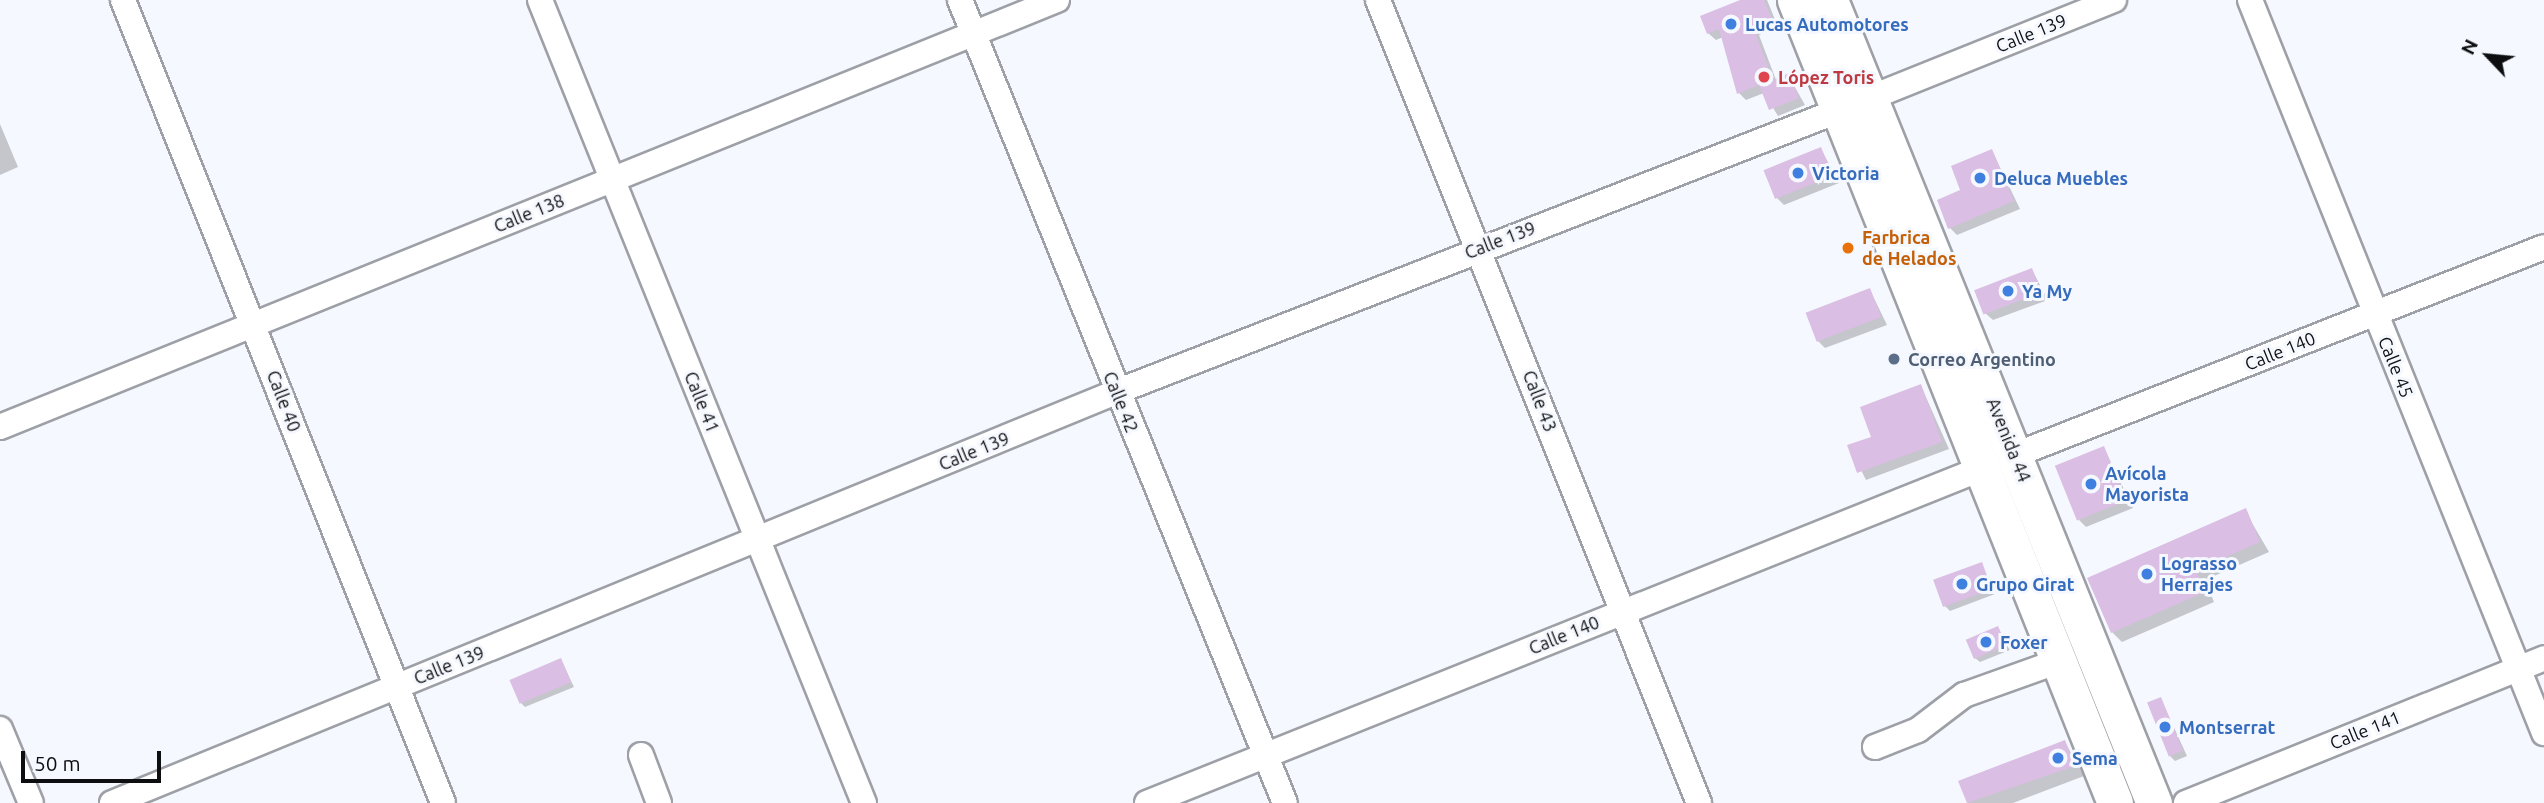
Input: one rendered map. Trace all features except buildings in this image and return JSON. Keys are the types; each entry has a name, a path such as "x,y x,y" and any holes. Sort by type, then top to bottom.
{"highway":[{"name":"Avenida 44","path":"1795,0 1855,104 2015,455 2154,803"},
{"name":"Avenida 44","path":"1830,0 1855,104 1983,468 2115,803"}],"street":[{"name":"Calle 40","path":"124,0 443,803"},
{"name":"Calle 41","path":"540,0 864,803"},
{"name":"Calle 42","path":"960,0 1116,392 1285,803"},
{"name":"Calle 138","path":"0,426 1058,0"},
{"name":"Calle 43","path":"1378,0 1480,247 1699,803"},
{"name":"Calle 139","path":"112,803 1116,392 1480,247 1855,104 2114,0"},
{"name":"Calle 45","path":"2250,0 2544,733"},
{"name":"Calle 140","path":"2015,455 2544,247"},
{"name":"Calle 140","path":"1147,803 1983,468"},
{"name":"Calle 141","path":"2186,803 2544,658"},
{"path":"1875,747 1918,730 1964,695 2059,661"},
{"path":"0,729 30,803"},
{"path":"641,755 659,803"}],"place":[{"name":"Lucas Automotores","path":"1731,24"},
{"name":"López Toris","path":"1764,77"},
{"name":"Victoria","path":"1798,173"},
{"name":"Deluca Muebles","path":"1980,178"},
{"name":"Farbrica de Helados","path":"1848,248"},
{"name":"Ya My","path":"2008,291"},
{"name":"Correo Argentino","path":"1894,359"},
{"name":"Avícola Mayorista","path":"2091,484"},
{"name":"Lograsso Herrajes","path":"2147,574"},
{"name":"Grupo Girat","path":"1962,584"},
{"name":"Foxer","path":"1986,642"},
{"name":"Montserrat","path":"2165,727"},
{"name":"Sema","path":"2058,758"}]}
